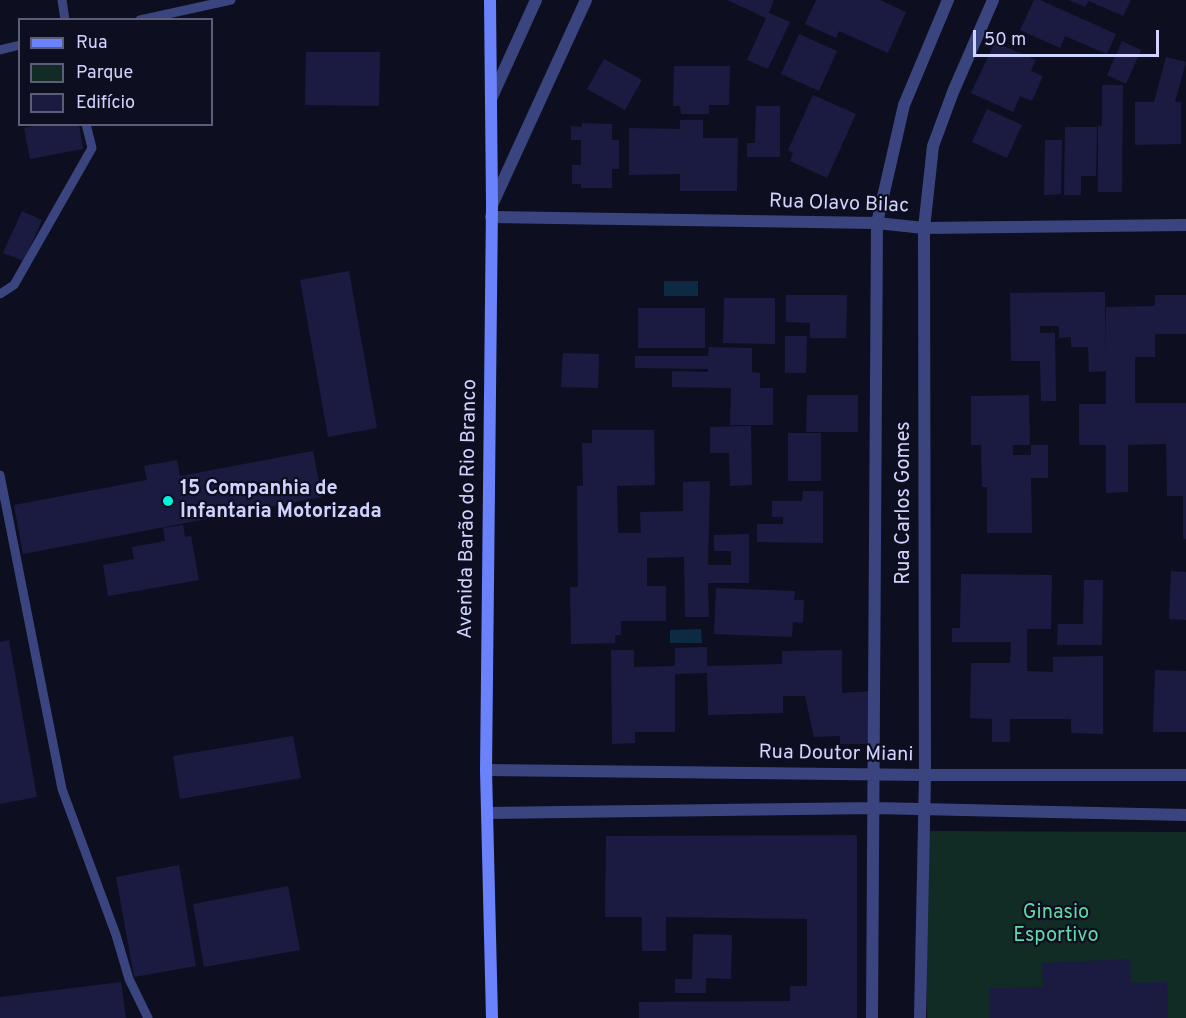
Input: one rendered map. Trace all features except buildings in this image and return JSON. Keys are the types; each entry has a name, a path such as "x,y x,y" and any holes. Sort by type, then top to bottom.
{"street":[{"name":"Avenida Barão do Rio Branco","path":"490,0 491,211 486,770 492,1018"},
{"path":"491,99 536,0"},
{"path":"491,211 586,0"},
{"name":"Rua Carlos Gomes","path":"872,1018 878,224 904,105 948,0"},
{"name":"Rua Carlos Gomes","path":"920,1018 926,775 924,228 933,146 953,92 993,0"},
{"name":"Rua Olavo Bilac","path":"491,211 878,224 924,228 1186,225"},
{"name":"Rua Doutor Miani","path":"486,770 875,775 1186,775"},
{"path":"487,813 924,808 1186,815"}],"lane":[{"path":"62,0 65,18"},
{"path":"149,18 231,0"},
{"path":"0,50 18,46"},
{"path":"0,294 14,285 92,148 86,126"},
{"path":"0,475 62,789 116,935 129,979 148,1018"}],"green space":[{"name":"Ginasio Esportivo","path":"924,831 1186,832 1186,1018 927,1018"}],"water":[{"path":"664,281 698,281 698,296 664,296"},
{"path":"701,629 702,643 670,643 670,630"}],"place":[{"name":"15 Companhia de Infantaria Motorizada","path":"168,501"}]}
